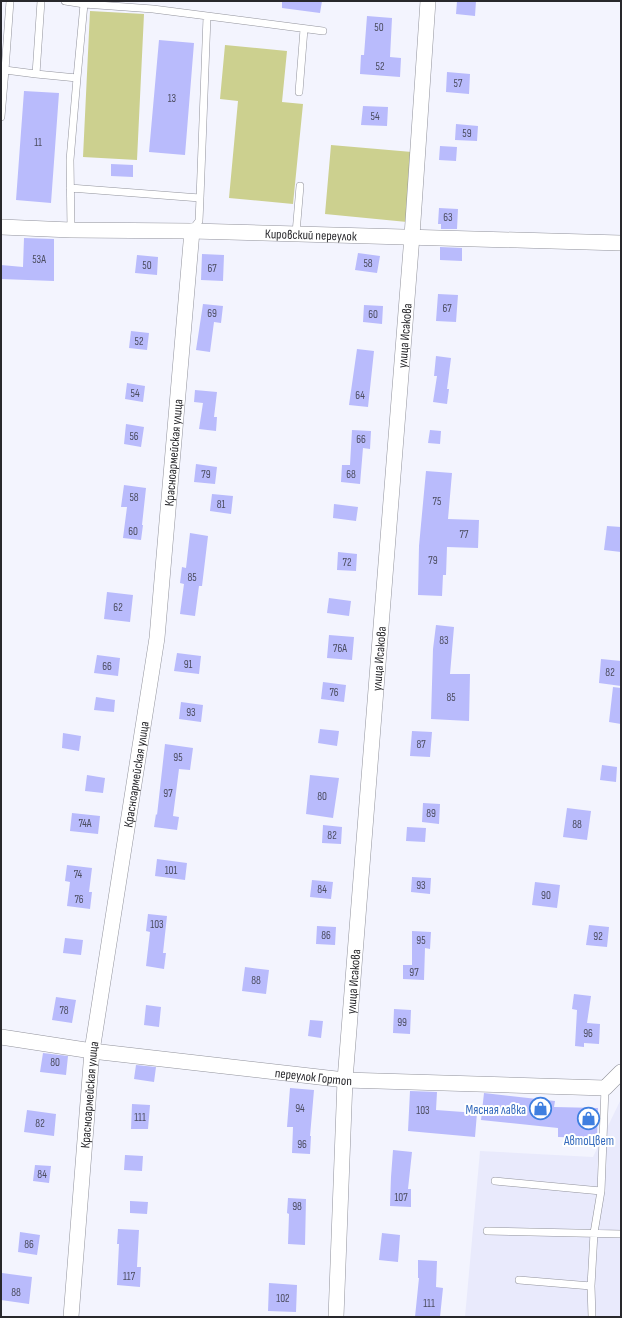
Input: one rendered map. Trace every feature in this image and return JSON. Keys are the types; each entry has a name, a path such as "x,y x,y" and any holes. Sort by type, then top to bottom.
{"street":[{"name":"улица Исакова","path":"336,1317 345,1080 412,236 428,1"},
{"name":"Кировский переулок","path":"1,228 296,233 621,243"},
{"name":"Красноармейская улица","path":"71,1317 92,1051 157,638 192,231"},
{"name":"переулок Гортоп","path":"1,1037 92,1051 345,1080 605,1088"},
{"path":"605,1088 621,1072"}],"lane":[{"path":"1,117 10,1"},
{"path":"36,74 41,1"},
{"path":"65,1 84,4 153,9 323,31"},
{"path":"71,230 72,215 70,160 84,4"},
{"path":"192,231 199,221 207,17"},
{"path":"299,92 304,29"},
{"path":"5,70 77,78"},
{"path":"296,233 300,186"},
{"path":"70,188 200,198"},
{"path":"592,1317 591,1286 594,1233 601,1191 605,1088"},
{"path":"495,1181 601,1191"},
{"path":"487,1231 621,1234"},
{"path":"519,1280 591,1286"}],"shaded area":[{"path":"621,1099 621,1317 465,1317 480,1151 593,1157"}],"green space":[{"path":"90,11 144,14 137,160 83,157"},
{"path":"225,45 287,51 282,102 303,104 293,204 229,198 238,101 220,99"},
{"path":"331,145 412,152 407,222 325,214"}],"building":[{"path":"282,1 322,1 320,13 282,8"},
{"path":"457,1 476,1 475,16 456,14"},
{"path":"367,16 392,18 390,57 401,58 400,77 360,74 361,55 364,55"},
{"path":"159,40 194,43 185,155 149,152"},
{"path":"447,72 470,74 469,94 446,92"},
{"path":"24,91 59,93 51,203 16,200"},
{"path":"363,106 388,107 387,126 361,125"},
{"path":"456,124 478,126 477,141 455,140"},
{"path":"440,146 457,147 456,161 439,160"},
{"path":"111,164 133,165 133,177 111,176"},
{"path":"439,208 458,209 457,229 441,229 441,224 438,224"},
{"path":"24,238 54,239 54,281 1,279 1,265 23,267"},
{"path":"440,247 462,248 462,261 440,260"},
{"path":"358,253 380,256 377,273 355,270"},
{"path":"202,254 224,255 223,281 201,280"},
{"path":"137,255 158,257 157,275 135,273"},
{"path":"438,294 458,295 456,322 436,321"},
{"path":"203,304 223,306 221,323 214,322 210,352 196,350"},
{"path":"364,305 383,306 382,324 363,322"},
{"path":"131,331 149,333 147,350 129,348"},
{"path":"357,349 374,351 368,407 349,405"},
{"path":"436,356 451,358 447,389 449,389 447,404 433,402 437,376 434,376"},
{"path":"127,383 145,386 143,402 125,399"},
{"path":"195,390 217,392 214,417 217,417 216,431 199,429 203,403 194,402"},
{"path":"126,424 144,427 141,447 124,444"},
{"path":"352,430 371,431 370,449 363,448 360,484 341,482 342,465 350,465"},
{"path":"430,430 441,431 440,444 428,443"},
{"path":"196,464 217,467 215,484 194,482"},
{"path":"426,471 452,473 448,519 479,520 478,548 447,547 446,575 443,575 442,596 418,595 419,546"},
{"path":"124,485 146,488 141,540 123,538 127,507 121,507"},
{"path":"212,494 233,496 231,514 210,511"},
{"path":"334,504 358,507 356,521 333,518"},
{"path":"607,526 621,527 621,552 604,550"},
{"path":"190,533 208,536 202,586 199,586 195,616 180,614 184,584 180,583 182,567 186,568"},
{"path":"338,552 357,554 356,571 337,570"},
{"path":"107,592 133,595 130,622 104,619"},
{"path":"329,598 351,601 349,616 327,613"},
{"path":"436,625 454,627 450,674 470,674 469,721 431,719 433,649"},
{"path":"329,635 354,637 352,660 327,658"},
{"path":"177,653 201,656 199,674 174,671"},
{"path":"97,655 120,658 118,676 94,673"},
{"path":"601,659 621,661 621,686 599,683"},
{"path":"323,682 346,685 344,702 321,699"},
{"path":"613,687 621,688 621,724 609,722"},
{"path":"96,697 115,700 114,712 94,710"},
{"path":"181,702 203,705 201,722 179,719"},
{"path":"320,729 339,731 337,746 318,743"},
{"path":"412,731 432,732 430,757 410,756"},
{"path":"63,733 81,736 79,751 62,748"},
{"path":"165,744 193,748 190,770 179,769 173,816 179,817 177,830 154,827 156,814 157,815"},
{"path":"602,765 617,767 616,782 600,780"},
{"path":"87,775 105,778 103,793 85,791"},
{"path":"310,775 339,778 333,818 306,814"},
{"path":"423,803 440,804 439,824 422,822"},
{"path":"567,808 591,811 587,840 563,837"},
{"path":"72,813 100,816 98,834 70,831"},
{"path":"323,825 342,827 341,844 322,843"},
{"path":"407,827 426,828 425,842 406,841"},
{"path":"157,859 187,863 185,880 155,876"},
{"path":"67,865 92,868 89,892 92,892 90,909 67,906 70,882 65,881"},
{"path":"412,877 431,878 430,894 411,892"},
{"path":"312,880 333,882 331,899 310,897"},
{"path":"535,882 560,885 557,908 532,905"},
{"path":"148,914 167,916 163,953 166,953 164,969 146,966 150,932 146,931"},
{"path":"589,925 609,927 607,947 586,945"},
{"path":"317,926 336,927 335,945 316,944"},
{"path":"412,931 431,932 430,949 425,948 424,980 403,979 403,965 412,965"},
{"path":"65,938 83,940 81,955 63,953"},
{"path":"245,967 269,970 266,994 242,991"},
{"path":"574,994 591,996 587,1023 600,1024 599,1044 584,1043 584,1047 575,1046 577,1010 572,1009"},
{"path":"56,997 76,1000 72,1023 52,1020"},
{"path":"146,1005 161,1007 159,1027 144,1025"},
{"path":"394,1009 411,1010 410,1034 393,1033"},
{"path":"310,1020 323,1021 321,1038 308,1036"},
{"path":"43,1053 68,1056 66,1075 40,1072"},
{"path":"136,1065 156,1067 154,1082 134,1079"},
{"path":"290,1088 314,1090 310,1154 292,1153 293,1127 287,1127"},
{"path":"410,1091 437,1092 436,1110 477,1113 475,1137 408,1131"},
{"path":"484,1093 555,1101 554,1107 598,1108 597,1138 558,1137 558,1128 481,1120"},
{"path":"132,1104 150,1105 148,1129 131,1129"},
{"path":"27,1110 56,1114 54,1136 24,1132"},
{"path":"393,1150 412,1152 408,1189 411,1189 411,1207 390,1206"},
{"path":"125,1155 143,1156 142,1171 124,1170"},
{"path":"35,1165 51,1166 49,1183 33,1181"},
{"path":"288,1198 306,1199 305,1245 288,1244"},
{"path":"130,1201 148,1202 147,1214 130,1213"},
{"path":"118,1229 139,1230 137,1267 141,1267 140,1287 117,1285 119,1244 117,1244"},
{"path":"20,1232 40,1235 37,1255 18,1252"},
{"path":"382,1233 400,1235 398,1262 379,1260"},
{"path":"418,1260 437,1261 436,1287 443,1288 440,1317 415,1317 419,1278"},
{"path":"2,1273 32,1277 29,1304 1,1300"},
{"path":"269,1283 297,1285 296,1312 268,1311"}],"place":[{"name":"Мясная лавка","path":"541,1109"},
{"name":"АвтоЦвет","path":"589,1118"}]}
